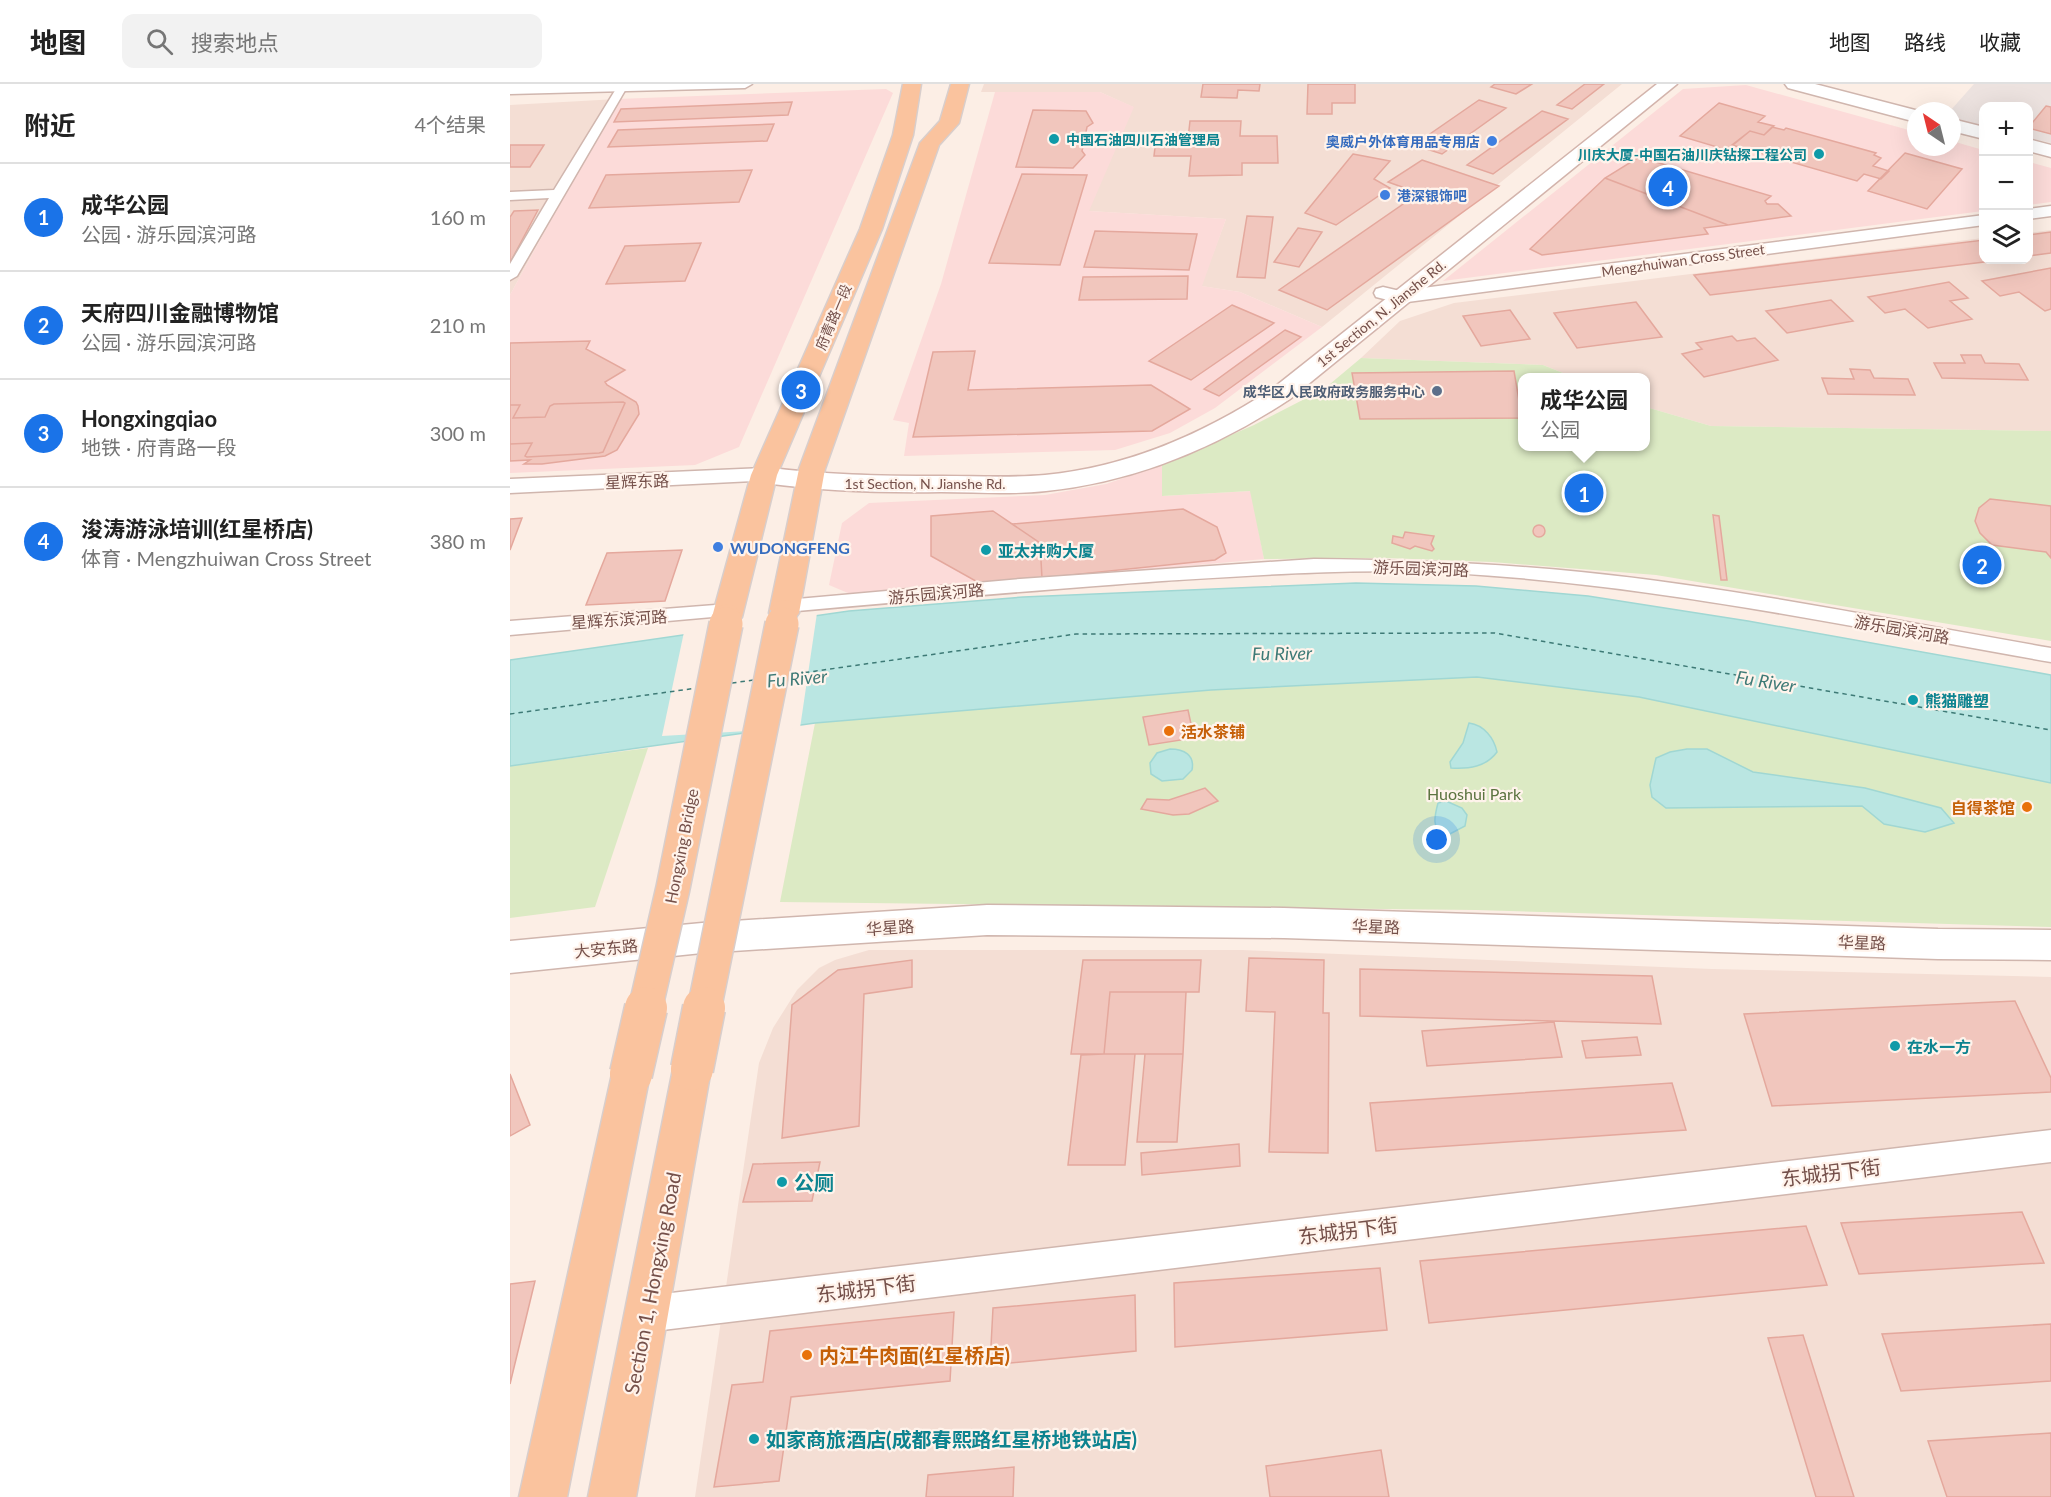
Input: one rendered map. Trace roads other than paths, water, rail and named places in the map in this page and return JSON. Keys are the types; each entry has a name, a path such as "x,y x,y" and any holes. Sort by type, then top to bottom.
{"main road":[{"name":"府青路一段","path":"785,610 811,475 930,143 949,123 960,84"},
{"name":"1st Section, N. Jianshe Rd.","path":"764,476 811,475 867,485 1044,483 1101,474 1156,460 1209,438 1251,415 1281,394 1391,295 1650,84"},
{"name":"1st Section, N. Jianshe Rd.","path":"1391,295 1668,84"},
{"path":"1794,84 1907,114"},
{"name":"府青路一段","path":"728,613 764,476 871,229 920,88"},
{"path":"930,143 931,119"},
{"path":"1961,127 1979,132"},
{"path":"2033,146 2051,151"},
{"name":"Section 1, Hongxing Road","path":"612,1497 692,1070 785,610"},
{"name":"Hongxing Bridge","path":"543,1497 631,1074 673,888 728,613"},
{"name":"华星路","path":"702,938 987,920 1284,923 1938,944 2051,945"},
{"name":"大安东路","path":"510,957 702,938"}],"street":[{"path":"510,89 745,84"},
{"path":"510,276 621,87"},
{"path":"510,196 558,194"},
{"path":"2033,213 2051,211"},
{"name":"Mengzhuiwan Cross Street","path":"1391,295 1979,221"},
{"name":"星辉东路","path":"510,486 764,476"},
{"name":"游乐园滨河路","path":"785,610 1020,585 1314,565 1449,567 1582,578 1715,596 2051,655"},
{"name":"星辉东滨河路","path":"510,628 728,613"},
{"name":"东城拐下街","path":"646,1314 2051,1146"}],"water":[{"name":"Fu River","path":"1356,583 1476,586 1588,596 1748,621 2051,675 2051,783 1639,697 1477,677 1211,690 815,723 510,766 510,660 849,611 1023,597"},
{"path":"1469,723 1479,726 1488,733 1497,752 1488,761 1477,766 1451,768 1450,762 1463,743"},
{"path":"1170,749 1180,750 1187,754 1192,760 1192,770 1183,779 1162,781 1151,774 1150,763 1157,753"},
{"path":"1707,749 1753,772 1865,788 1941,808 1954,823 1925,832 1884,824 1862,806 1666,808 1652,797 1650,785 1656,758 1670,752"},
{"path":"1446,801 1462,808 1467,815 1465,826 1444,837 1437,830 1435,818 1438,803"}],"place":[{"name":"中国石油四川石油管理局","path":"1054,139"},
{"name":"奥威户外体育用品专用店","path":"1492,141"},
{"name":"川庆大厦-中国石油川庆钻探工程公司","path":"1819,154"},
{"name":"浚涛游泳培训(红星桥店)","path":"1668,187"},
{"name":"港深银饰吧","path":"1385,195"},
{"name":"Hongxingqiao","path":"801,390"},
{"name":"成华区人民政府政务服务中心","path":"1437,391"},
{"name":"成华公园","path":"1584,493"},
{"name":"WUDONGFENG","path":"718,547"},
{"name":"亚太并购大厦","path":"986,550"},
{"name":"天府四川金融博物馆","path":"1982,565"},
{"name":"熊猫雕塑","path":"1913,700"},
{"name":"活水茶铺","path":"1169,731"},
{"name":"自得茶馆","path":"2027,807"},
{"name":"在水一方","path":"1895,1046"},
{"name":"公厕","path":"782,1182"},
{"name":"内江牛肉面(红星桥店)","path":"807,1355"},
{"name":"如家商旅酒店(成都春熙路红星桥地铁站店)","path":"754,1439"}],"park label":[{"name":"Huoshui Park","path":"1474,793"}]}
